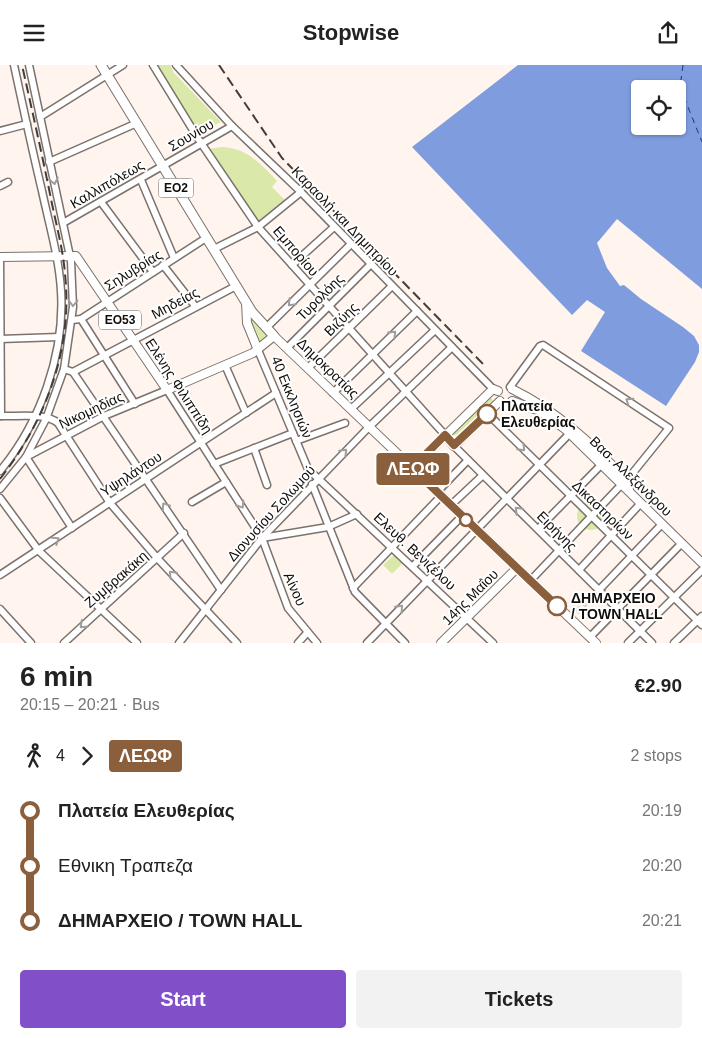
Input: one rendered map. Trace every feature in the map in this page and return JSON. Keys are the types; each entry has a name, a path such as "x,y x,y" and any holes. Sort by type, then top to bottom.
{"highway":[{"name":"Δημοκρατίας","path":"101,65 246,302 274,336"}],"main road":[{"path":"0,257 69,255"},
{"name":"Ελένης Φιλιππίδη","path":"69,255 78,259 167,390"},
{"path":"246,302 247,323 258,350"},
{"path":"167,390 258,350 274,336"},
{"name":"Δημοκρατίας","path":"274,336 593,640"},
{"path":"412,468 495,390 504,387 511,388 514,394 512,401 507,403 500,401 495,390"},
{"name":"Βασ. Αλεξάνδρου","path":"511,388 539,403 571,431 625,482 629,491 702,563"},
{"path":"454,445 500,401"},
{"name":"Βασ. Αλεξάνδρου","path":"512,401 540,411 571,431 602,464 625,482"},
{"name":"Ειρήνης","path":"445,435 454,445"},
{"name":"14ης Μαΐου","path":"441,643 517,568"}],"street":[{"path":"0,471 40,418 59,337 61,299 56,256 14,65"},
{"path":"0,489 26,457 40,418 64,369 72,320 74,290 63,223 28,65"},
{"path":"40,117 124,65"},
{"name":"Εμπορίου","path":"153,65 202,144 258,227 445,435"},
{"name":"Καραολή και Δημητρίου","path":"176,65 232,126 301,192 370,265 495,390"},
{"path":"49,162 137,123"},
{"path":"0,131 27,124"},
{"name":"Σουνίου","path":"163,167 232,126"},
{"name":"Καλλιπόλεως","path":"63,223 163,167"},
{"path":"141,180 174,258"},
{"path":"0,186 8,182"},
{"path":"214,249 258,227 301,192"},
{"path":"101,202 153,272"},
{"path":"292,265 334,227"},
{"name":"Σηλυβρίας","path":"72,320 81,319 206,238"},
{"path":"266,328 351,245"},
{"path":"0,257 0,416 40,418 56,421 110,503 158,559 237,643"},
{"path":"164,265 195,306"},
{"name":"Τυρολόης","path":"287,348 370,265"},
{"name":"Μηδείας","path":"73,372 236,286"},
{"name":"Βιζύης","path":"308,369 392,286"},
{"path":"333,393 417,311"},
{"path":"81,319 135,404"},
{"path":"351,409 435,330"},
{"path":"1,339 59,337"},
{"path":"511,388 542,345 669,428 625,482 530,581"},
{"name":"Διονυσίου Σολωμού","path":"179,643 262,538 312,484 452,347"},
{"name":"40 Εκκλησιών","path":"258,350 307,467 318,478"},
{"path":"225,365 246,413"},
{"path":"64,369 73,372 221,589"},
{"name":"Νικομηδίας","path":"26,457 66,434 167,390"},
{"name":"Ελένης Φιλιππίδη","path":"167,390 262,538"},
{"name":"Υψηλάντου","path":"0,575 276,393"},
{"name":"Δικαστηρίων","path":"487,413 650,574 700,620"},
{"path":"296,441 345,423"},
{"path":"367,643 505,497 571,431"},
{"path":"214,463 293,433"},
{"name":"Ειρήνης","path":"454,445 652,643"},
{"path":"254,448 267,485"},
{"path":"26,457 72,528"},
{"path":"353,588 393,547 468,460"},
{"path":"538,529 602,464"},
{"path":"451,505 483,475"},
{"name":"Ελευθ. Βενιζέλου","path":"318,478 493,643"},
{"path":"192,502 226,482"},
{"path":"312,484 353,588 405,643"},
{"path":"0,498 39,551 137,643"},
{"path":"579,570 641,503"},
{"path":"262,538 328,527 357,514"},
{"path":"413,566 462,517"},
{"path":"599,590 662,524"},
{"name":"Ζυμβρακάκη","path":"64,643 158,559 184,533"},
{"name":"Αίνου","path":"262,538 288,608 317,643"},
{"path":"593,640 617,608 682,543"},
{"path":"628,643 702,570"},
{"path":"0,609 31,643"},
{"path":"674,643 700,620"},
{"path":"298,643 308,633"}],"green space":[{"path":"157,65 170,65 174,73 221,122 199,133"},
{"path":"221,147 245,153 259,163 277,181 272,187 285,200 258,222 208,149"},
{"path":"248,308 270,336 258,346 249,322"},
{"name":"Πλατεία Ελευθερίας","path":"490,397 495,402 460,436 454,435 453,431"},
{"path":"591,502 601,506 605,516 601,526 591,530 581,526 577,516 581,506"},
{"path":"394,555 403,563 392,574 383,565"}],"water":[{"path":"518,65 702,65 702,289 617,219 597,243 607,268 620,286 624,285 641,299 683,327 694,336 699,345 699,352 695,362 666,406 581,351 605,312 587,300 572,315 412,147"}],"ferry route":[{"path":"683,65 680,87 702,142"}],"tunnel":[{"path":"570,618 599,590"}],"railway":[{"path":"0,479 31,433 43,408 53,383 65,329 65,274 61,246 22,65"},
{"path":"219,65 282,158 485,366"}],"bus line":[{"name":"ΛΕΩΦ","path":"487,414 454,445 445,435 412,468 557,606"}],"place":[{"name":"Πλατεία Ελευθερίας","path":"487,414"},
{"name":"ΔΗΜΑΡΧΕΙΟ / TOWN HALL","path":"557,606"}]}
